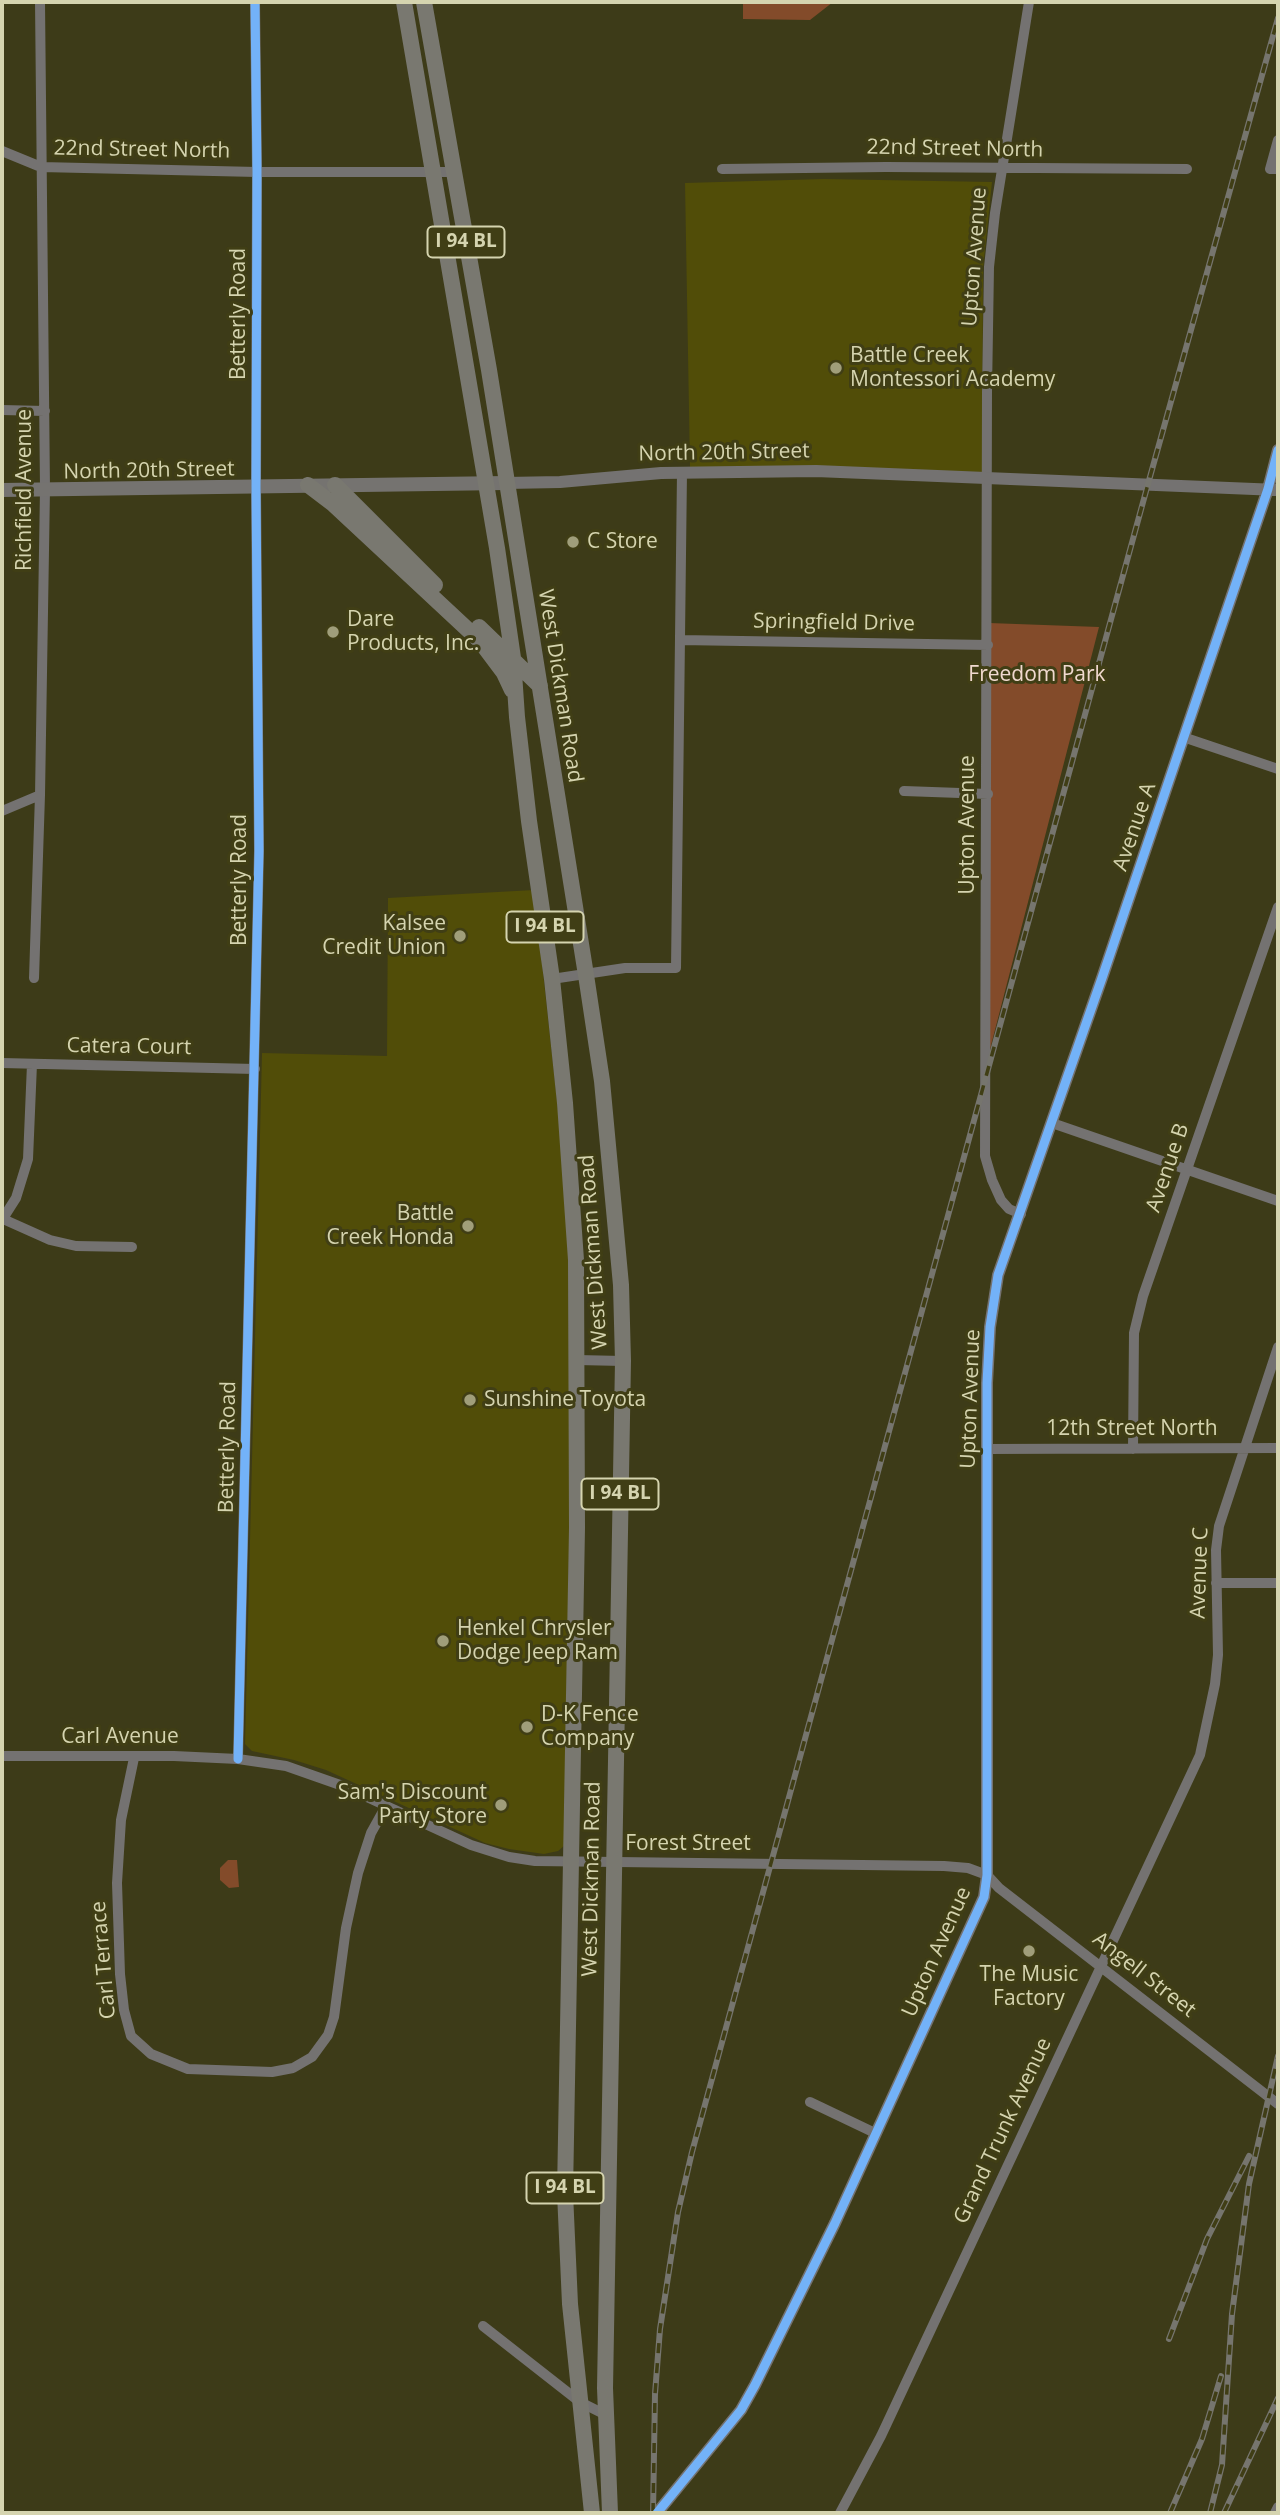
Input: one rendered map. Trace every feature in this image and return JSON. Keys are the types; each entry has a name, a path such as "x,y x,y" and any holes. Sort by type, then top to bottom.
{"main road":[{"name":"West Dickman Road","path":"404,2 513,658 529,821 552,979 565,1103 576,1260 577,1360 577,1528 565,2193 570,2304 592,2513"},
{"name":"West Dickman Road","path":"425,2 586,975 602,1082 616,1225 623,1360 606,2415 610,2513"},
{"name":"North 20th Street","path":"2,490 506,483"},
{"path":"308,485 333,504 480,641 504,673 516,699"},
{"path":"335,485 540,686"}],"street":[{"name":"Richfield Avenue","path":"34,978 45,489 40,2"},
{"name":"Betterly Road","path":"238,1759 258,851 255,2"},
{"name":"Upton Avenue","path":"657,2513 741,2410 835,2223 985,1897 986,1449 989,1327 998,1275 1021,1214 1009,1209 1001,1199 985,1156 989,267 1001,169 1029,2"},
{"path":"1274,169 1278,140"},
{"name":"22nd Street North","path":"2,151 41,167 257,172 454,172"},
{"name":"22nd Street North","path":"722,169 1187,169"},
{"path":"2,410 45,411"},
{"name":"Avenue A","path":"1021,1214 1183,737 1273,490 1278,450"},
{"name":"North 20th Street","path":"506,483 561,482 682,472 816,471 1273,490"},
{"path":"552,979 625,968 676,968 682,472"},
{"name":"Springfield Drive","path":"680,640 988,645"},
{"path":"1183,737 1278,769"},
{"path":"904,791 988,794"},
{"path":"2,811 40,794"},
{"name":"Avenue B","path":"1133,1449 1134,1333 1143,1296 1278,907"},
{"name":"Catera Court","path":"2,1063 255,1069"},
{"path":"32,1064 28,1159 16,1198 2,1219 50,1240 76,1246 132,1247"},
{"path":"1052,1123 1278,1201"},
{"name":"Avenue C","path":"1196,1764 1215,1684 1218,1655 1216,1583 1219,1526 1278,1347"},
{"path":"577,1360 623,1360"},
{"name":"12th Street North","path":"986,1449 1278,1448"},
{"path":"1216,1583 1278,1583"},
{"name":"Carl Avenue","path":"2,1756 174,1756 238,1759"},
{"name":"Carl Terrace","path":"134,1758 121,1820 117,1884 124,2010 131,2036 151,2054 188,2069 272,2072 293,2068 312,2057 328,2035 334,2017 345,1928 358,1873 371,1833 386,1806"},
{"name":"Forest Street","path":"238,1759 286,1766 343,1786 471,1845 526,1860 944,1866 968,1868 987,1875"},
{"name":"Grand Trunk Avenue","path":"841,2513 881,2436 1196,1764"},
{"name":"Angell Street","path":"987,1875 999,1888 1278,2104"},
{"path":"810,2102 875,2133"},
{"path":"483,2326 580,2402 606,2415"},
{"path":"1275,2513 1278,2507"}],"shaded area":[{"name":"Battle Creek Montessori Academy","path":"824,179 992,182 983,268 982,472 690,467 685,183"},
{"path":"534,890 567,1193 572,1380 564,1846 558,1851 544,1854 485,1843 326,1770 252,1751 245,1744 262,1053 387,1056 388,898"}],"green space":[{"path":"743,2 833,2 810,20 743,19"},
{"name":"Freedom Park","path":"989,623 1099,627 988,1057"},
{"path":"228,1860 237,1860 239,1887 229,1888 220,1880 220,1868"}],"railway":[{"path":"653,2513 655,2394 660,2329 678,2212 692,2152 1278,18"},
{"path":"1210,2513 1222,2465 1232,2314 1249,2184 1278,2056"},
{"path":"1169,2339 1207,2239 1249,2156"},
{"path":"1170,2513 1202,2439 1221,2376"},
{"path":"1224,2513 1278,2398"}],"cycle path":[{"path":"238,1759 259,851 255,2"},
{"path":"657,2513 741,2410 755,2385 835,2223 984,1897 987,1875 987,1383 990,1327 998,1275 1268,489 1278,450"}],"place":[{"name":"Battle Creek Montessori Academy","path":"836,368"},
{"name":"C Store","path":"573,542"},
{"name":"Dare Products, Inc.","path":"333,632"},
{"name":"Kalsee Credit Union","path":"460,936"},
{"name":"Battle Creek Honda","path":"468,1226"},
{"name":"Sunshine Toyota","path":"470,1400"},
{"name":"Henkel Chrysler Dodge Jeep Ram","path":"443,1641"},
{"name":"D-K Fence Company","path":"527,1727"},
{"name":"Sam's Discount Party Store","path":"501,1805"},
{"name":"The Music Factory","path":"1029,1951"}]}
